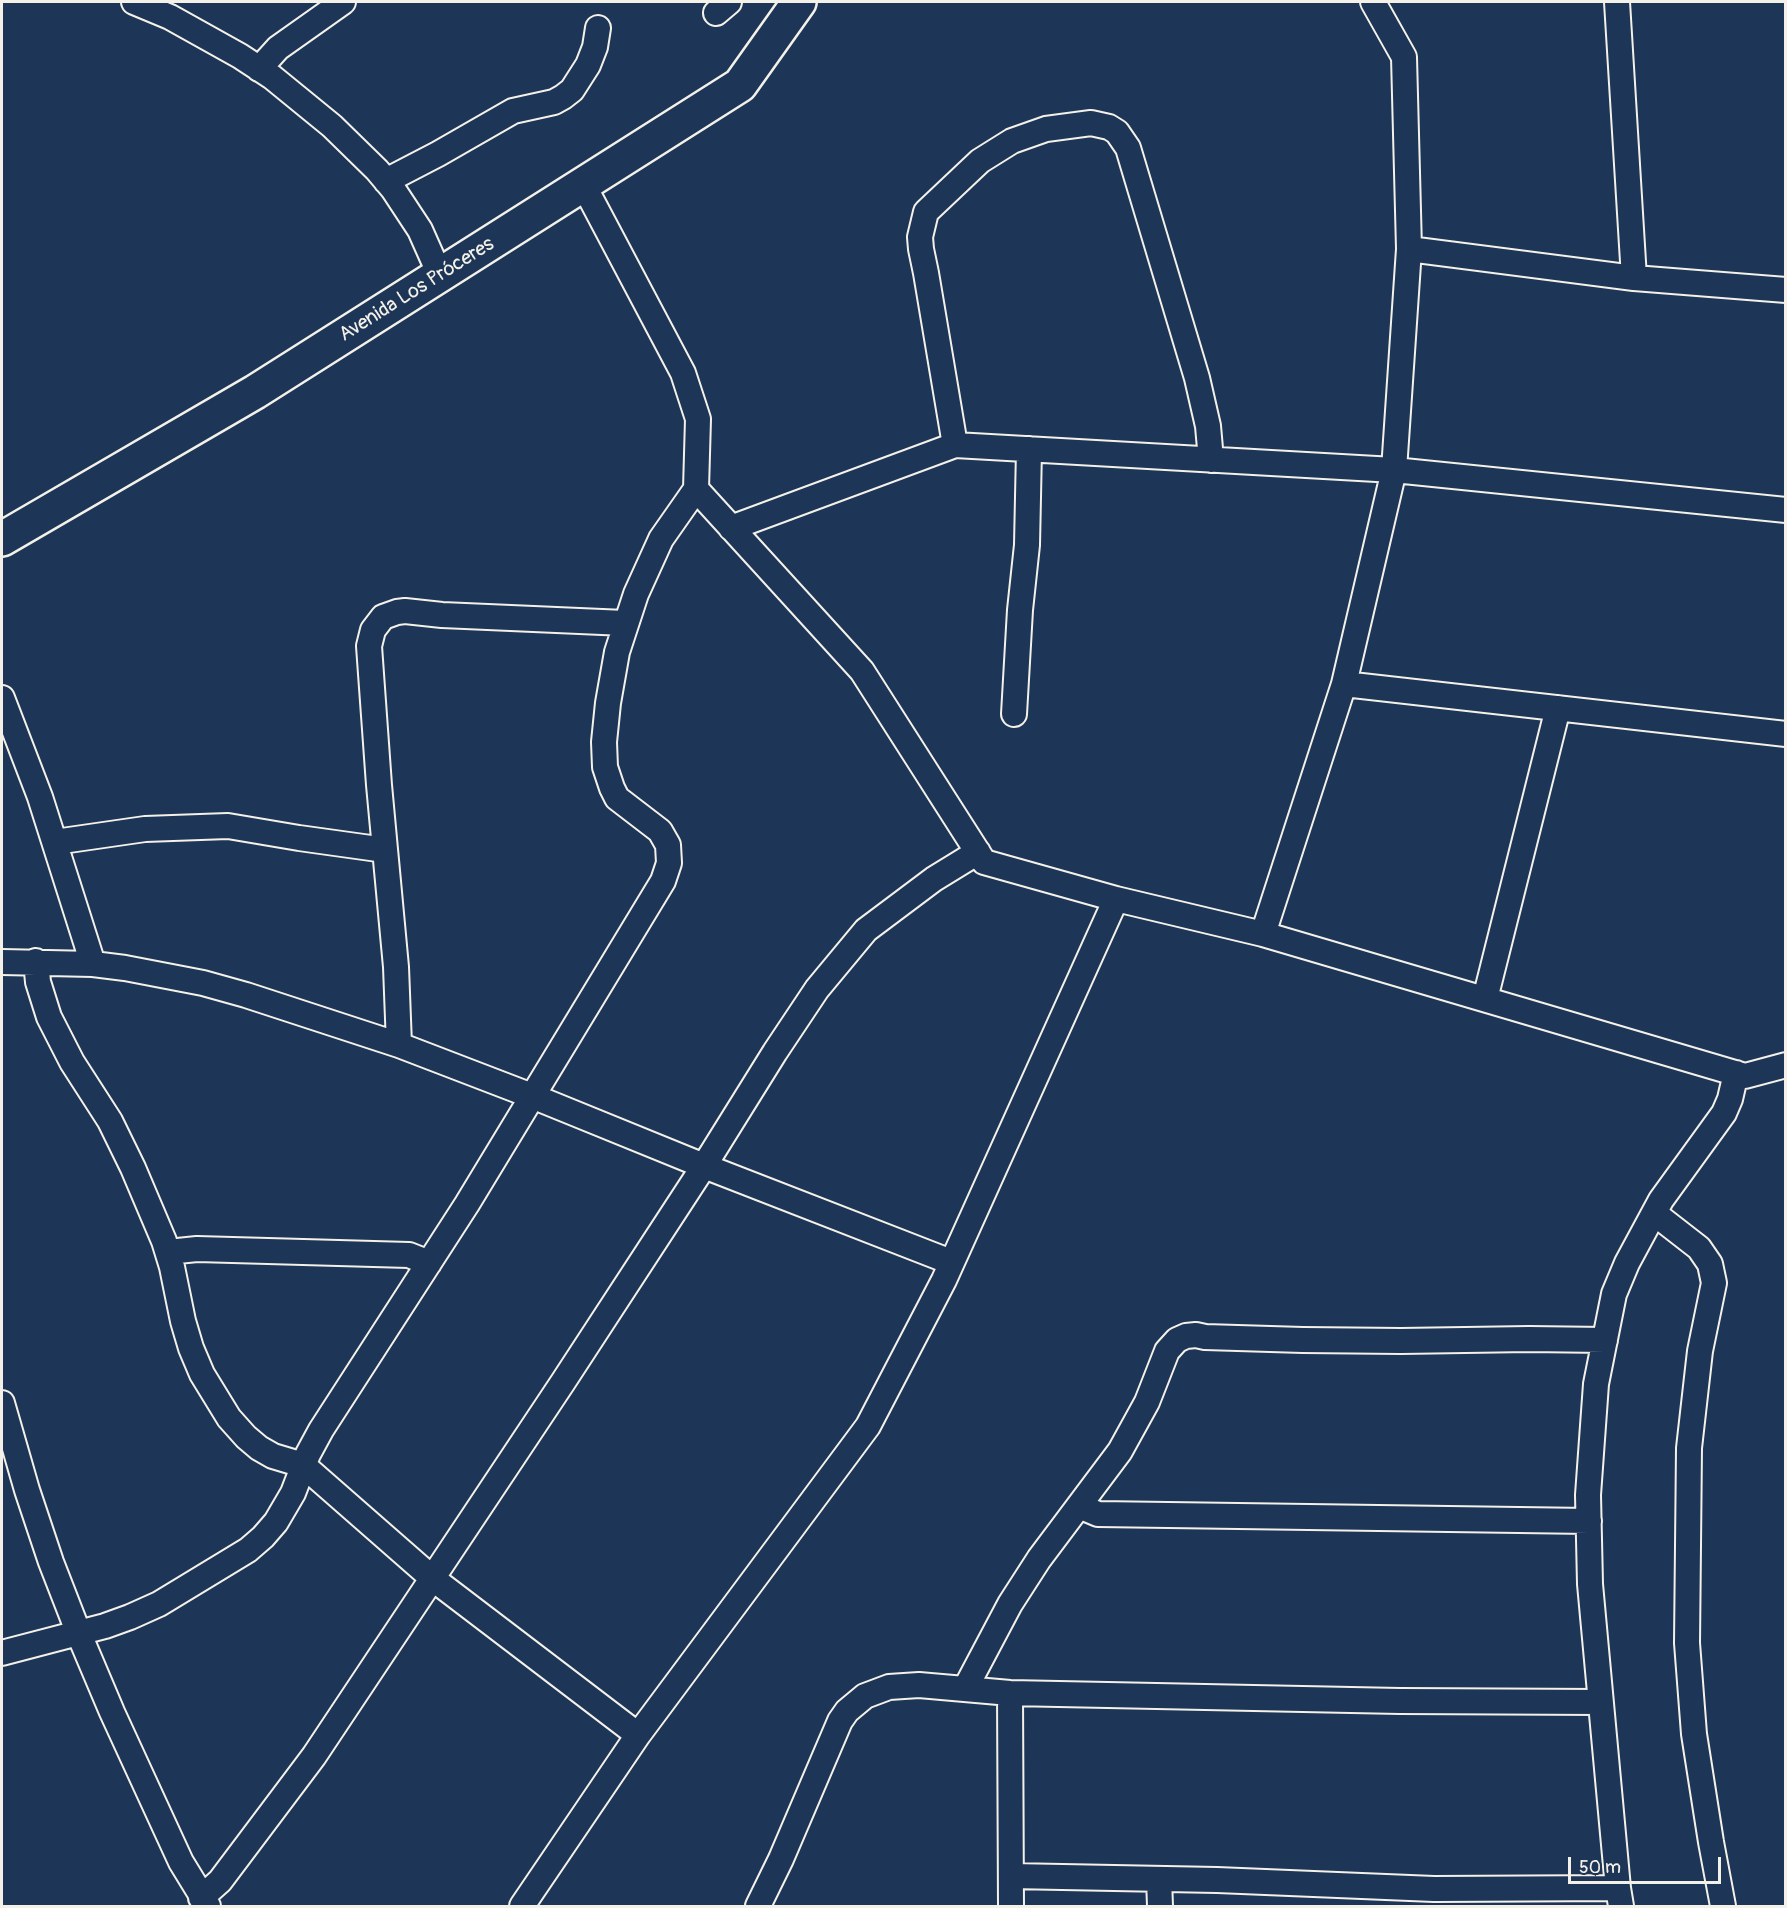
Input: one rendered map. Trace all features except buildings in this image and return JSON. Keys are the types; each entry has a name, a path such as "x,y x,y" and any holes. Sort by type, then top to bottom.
{"highway":[{"name":"Avenida Los Próceres","path":"2,540 255,392 740,85 799,2"}],"street":[{"path":"134,2 206,35 259,69 303,101 332,126 386,181 408,209 440,275"},
{"path":"259,69 278,48 343,2"},
{"path":"1263,934 1344,684 1394,470 1409,249 1404,57 1373,2"},
{"path":"1617,2 1634,278"},
{"path":"386,181 513,111 554,102 563,97 572,90 588,64 595,46 598,28"},
{"path":"955,445 921,249 920,237 926,212 980,161 1003,146 1028,134 1046,129 1091,123 1109,127 1117,132 1128,148 1197,378 1208,426 1211,460"},
{"path":"2,1653 79,1634 130,1617 159,1604 248,1550 263,1537 281,1515 293,1493 303,1465 321,1430 429,1263 663,881 669,863 668,845 660,831 617,798 605,767 604,741 608,703 625,623 647,566 661,539 696,489 698,419 683,373 583,184"},
{"path":"1409,249 1634,278 1785,290"},
{"path":"731,528 955,445 1394,470 1785,510"},
{"path":"1014,714 1020,610 1027,545 1029,449"},
{"path":"696,489 862,671 984,862 1116,899 1263,934 1745,1076 1785,1065"},
{"path":"399,1045 396,967 369,646 370,637 377,623 390,614 405,611 442,615 625,623"},
{"path":"1344,684 1785,734"},
{"path":"2,699 40,797 93,964"},
{"path":"1485,999 1558,708"},
{"path":"55,842 146,829 228,826 385,849"},
{"path":"2,1403 7,1445 79,1634 147,1790 181,1862 204,1902 314,1756 563,1382 823,981 866,930 934,879 978,852"},
{"path":"522,1906 638,1735 868,1426 951,1262 1116,899"},
{"path":"2,962 93,964 158,973 246,995 399,1045 951,1262"},
{"path":"36,962 38,982 49,1017 78,1072 110,1121 133,1168 168,1252 191,1348 202,1374 214,1396 235,1424 259,1448 303,1465 432,1578 638,1735"},
{"path":"1011,1876 1159,1879 1435,1898 1619,1897 1590,1584 1588,1521 1596,1384 1614,1294 1627,1263 1654,1213 1683,1168 1724,1113 1736,1073"},
{"path":"1654,1213 1699,1248 1710,1264 1714,1283 1700,1351 1689,1448 1687,1643 1696,1752 1723,1906"},
{"path":"168,1252 197,1249 409,1255 429,1263"},
{"path":"964,1689 1016,1595 1039,1559 1115,1458 1134,1427 1147,1402 1167,1351 1177,1340 1196,1335 1303,1340 1605,1340"},
{"path":"1079,1506 1098,1514 1588,1521"},
{"path":"758,1906 789,1840 834,1732 847,1712 865,1696 889,1687 919,1685 1010,1693 1388,1701 1600,1702"},
{"path":"1010,1693 1011,1906"},
{"path":"1159,1879 1160,1906"}]}
